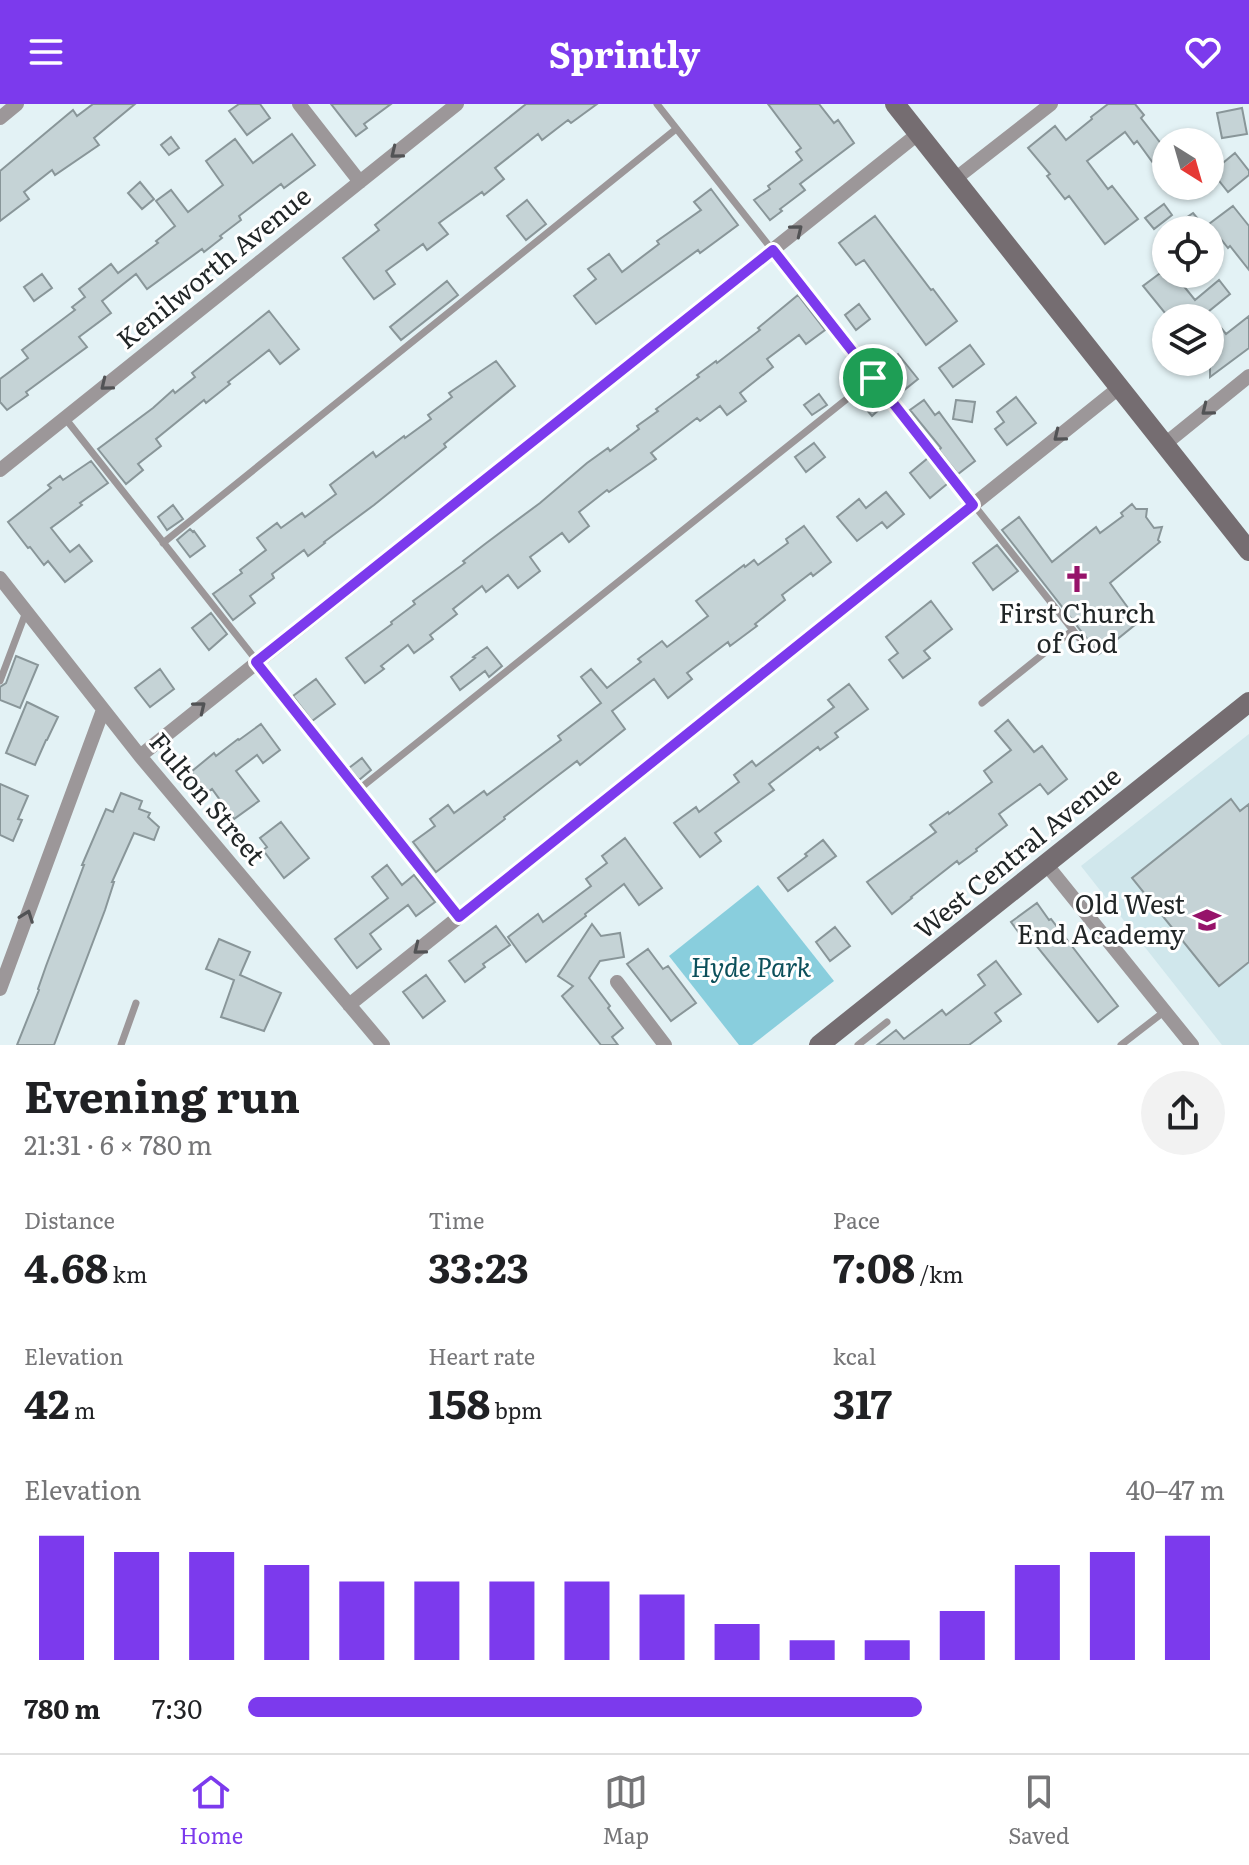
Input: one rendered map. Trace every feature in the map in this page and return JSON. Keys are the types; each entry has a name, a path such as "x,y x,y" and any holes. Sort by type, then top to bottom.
{"main road":[{"path":"895,104 1247,546"},
{"name":"West Central Avenue","path":"819,1045 1249,702"}],"street":[{"path":"0,118 17,104"},
{"path":"299,104 360,182"},
{"name":"Kenilworth Avenue","path":"0,470 457,104"},
{"path":"955,179 1051,104"},
{"path":"140,756 919,133"},
{"path":"1165,444 1249,376"},
{"path":"349,1005 1120,387"},
{"name":"Fulton Street","path":"0,578 140,756 383,1045"},
{"path":"0,989 103,710"},
{"path":"1046,864 1192,1045"},
{"path":"617,982 665,1045"}],"lane":[{"path":"657,104 1083,643"},
{"path":"163,543 676,129"},
{"path":"358,790 873,378"},
{"path":"65,418 459,917"},
{"path":"0,681 26,612"},
{"path":"982,703 1073,630"},
{"path":"121,1045 136,1003"},
{"path":"1121,1045 1165,1011"},
{"path":"858,1045 887,1022"}],"shaded area":[{"path":"1249,734 1249,1045 1222,1045 1081,866"}],"green space":[{"name":"Hyde Park","path":"758,885 834,981 752,1045 739,1045 669,956"}],"building":[{"path":"93,104 135,104 94,138 99,145 55,175 52,170 24,192 29,199 0,221 0,171 73,110 77,116"},
{"path":"239,104 260,104 270,118 247,135 229,111"},
{"path":"331,104 391,104 364,124 367,128 356,136"},
{"path":"526,104 597,104 571,123 568,120 542,140 538,134 495,168 504,179 439,223 448,234 427,250 423,244 386,271 395,284 374,299 343,258 379,230 375,225"},
{"path":"768,104 819,104 834,123 838,120 854,143 800,184 805,190 770,220 754,200 802,160 796,152 801,148"},
{"path":"1108,104 1135,104 1152,132 1152,162 1137,141 1134,144 1125,132 1087,161 1108,189 1112,186 1138,219 1105,244 1069,196 1065,199 1047,176 1050,174 1028,148 1055,126 1066,140"},
{"path":"1242,108 1247,134 1224,138 1224,128 1220,128 1217,113"},
{"path":"292,134 315,165 284,188 281,184 239,216 241,220 220,236 222,238 147,289 136,274 102,301 111,313 79,337 87,347 7,410 0,402 0,379 28,358 22,350 75,310 72,307 85,297 79,289 111,264 118,273 175,226 156,201 171,190 188,212 223,185 206,161 235,139 253,163"},
{"path":"171,137 179,148 169,155 161,145"},
{"path":"1235,153 1249,171 1249,175 1228,192 1224,187 1224,162"},
{"path":"140,182 154,199 142,209 128,193"},
{"path":"711,189 738,225 596,324 574,296 596,279 588,269 609,254 622,272 659,244 657,241 701,210 694,202"},
{"path":"527,200 546,224 526,240 507,216"},
{"path":"1164,204 1172,215 1152,216 1152,227 1145,218"},
{"path":"1233,206 1249,226 1249,270 1224,243 1224,216 1220,216"},
{"path":"875,216 957,321 926,345 864,260 856,265 839,243"},
{"path":"42,274 52,288 34,301 24,287"},
{"path":"1152,279 1152,288 1185,288 1195,300 1209,288 1224,286 1230,294 1218,304 1158,304 1143,286"},
{"path":"447,281 458,295 401,340 390,327"},
{"path":"798,295 825,330 806,344 799,335 767,359 773,367 740,393 746,401 727,415 720,406 700,421 697,418 651,453 656,459 579,512 589,526 569,542 562,533 530,557 540,571 518,588 508,575 486,592 482,586 453,609 457,614 430,635 433,639 414,653 408,645 365,683 346,658 392,624 415,604 413,601 465,563 463,561 587,463 608,448 610,451 639,429 637,426 658,411 656,409 760,330 758,328"},
{"path":"859,304 870,319 856,330 845,315"},
{"path":"269,311 299,349 280,364 269,350 206,403 204,400 156,439 161,446 138,464 143,470 126,484 98,449 173,390 175,393 195,377 192,373"},
{"path":"1249,316 1249,348 1224,367 1224,332 1226,334"},
{"path":"970,345 984,364 953,387 939,368"},
{"path":"898,354 918,379 903,391 883,365"},
{"path":"496,361 515,386 444,444 446,447 325,543 308,556 304,550 272,574 274,578 250,596 255,603 233,620 213,594 266,550 257,538 277,523 281,528 302,513 305,517 336,494 330,485 373,452 376,457 431,419 428,415 452,397 449,393"},
{"path":"869,393 882,407 872,416 859,401"},
{"path":"819,394 827,405 812,415 804,405"},
{"path":"1016,397 1036,423 1007,445 995,429 1004,422 997,412"},
{"path":"924,400 935,415 939,412 975,461 958,474 910,410"},
{"path":"956,400 975,402 972,422 953,419"},
{"path":"814,443 825,457 806,472 795,457"},
{"path":"928,458 947,482 930,498 910,473"},
{"path":"91,461 108,483 51,528 70,552 79,545 92,561 65,582 48,561 44,565 8,522 51,488 48,485 60,476 63,480"},
{"path":"886,492 904,514 887,528 882,522 857,541 837,517 859,499 866,508"},
{"name":"First Church of God","path":"1132,504 1136,509 1147,509 1146,517 1154,528 1162,527 1160,542 1110,583 1136,624 1099,654 1002,530 1019,517 1052,562 1096,527 1100,533 1123,516 1121,513"},
{"path":"173,505 183,519 167,530 158,517"},
{"path":"804,526 831,562 782,595 785,600 755,624 757,626 730,646 728,642 687,673 692,679 668,698 654,679 612,711 625,729 580,765 577,761 436,872 413,842 435,826 430,819 448,805 454,813 484,791 487,795 561,740 558,736 601,703 581,677 591,669 607,688 662,641 667,647 708,616 696,601 744,565 754,560 758,565 788,543 786,539"},
{"path":"190,529 205,546 190,557 177,540"},
{"path":"997,545 1018,571 993,590 973,563"},
{"path":"931,601 952,629 924,651 930,658 903,678 889,660 898,653 886,637"},
{"path":"211,613 227,634 209,650 192,628"},
{"path":"487,647 502,666 489,677 485,671 460,690 451,677"},
{"path":"16,656 38,665 20,708 0,700 0,687 6,683"},
{"path":"160,669 174,689 150,707 135,688"},
{"path":"316,679 335,704 312,721 293,696"},
{"path":"849,684 868,709 835,733 838,737 820,750 818,747 769,784 774,790 715,833 721,841 700,857 674,823 696,807 699,812 739,782 734,775 752,761 756,766 834,707 828,700"},
{"path":"27,702 58,717 35,765 6,753"},
{"path":"1008,720 1034,752 1042,746 1067,779 1048,794 1040,784 999,814 1007,825 892,914 867,882 936,832 930,825 992,782 984,771 1011,750 995,731"},
{"path":"261,724 280,750 263,763 257,755 236,771 259,801 234,819 212,789 208,792 191,772 214,753 216,756"},
{"path":"362,758 371,770 359,780 349,768"},
{"path":"0,784 28,796 13,841 0,835"},
{"path":"121,793 142,801 139,809 150,813 148,817 159,827 154,840 134,833 112,882 105,910 54,1045 17,1045 82,865 106,809 113,812"},
{"name":"Old West End Academy","path":"1231,799 1240,811 1249,804 1249,962 1219,986 1132,878"},
{"path":"281,822 309,858 284,878 263,850 267,847 260,838"},
{"path":"625,838 662,888 639,905 624,884 526,962 508,937 538,914 543,922 591,886 586,879 607,863 602,856"},
{"path":"823,840 836,856 788,891 778,878"},
{"path":"387,865 402,885 414,875 435,902 416,916 408,905 370,934 381,949 357,968 335,939 388,898 372,877"},
{"path":"1037,903 1118,1006 1098,1022 1027,934 1022,937 1011,922"},
{"path":"592,924 601,936 620,933 624,957 600,961 589,978 623,1028 612,1037 618,1045 601,1045 562,996 573,986 558,976"},
{"path":"496,926 510,945 483,964 485,967 465,982 449,961"},
{"path":"835,927 850,946 830,961 816,942"},
{"path":"219,939 250,952 240,975 281,993 264,1031 221,1017 234,980 206,969"},
{"path":"648,949 663,969 668,966 696,1003 671,1021 627,964"},
{"path":"996,961 1021,994 995,1013 1001,1021 969,1045 877,1045 896,1030 904,1039 942,1010 946,1015 985,985 978,975"},
{"path":"426,975 445,1001 423,1018 403,992"}],"place":[{"name":"First Church of God","path":"1077,579"},
{"name":"Old West End Academy","path":"1207,920"}],"route":[{"path":"773,250 873,378 973,505 459,917 256,662 773,250"}]}
